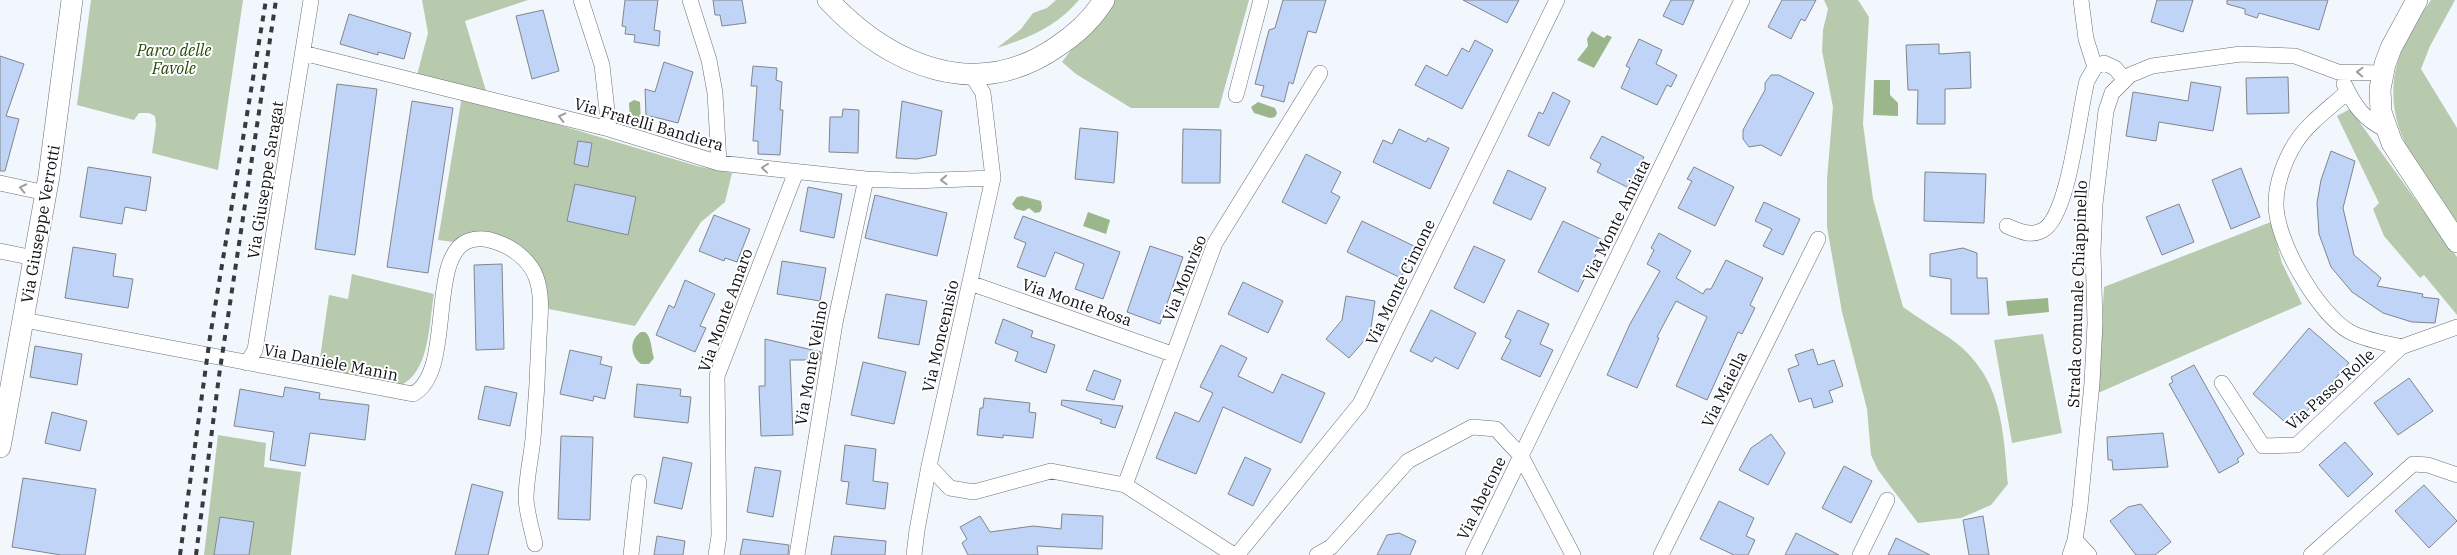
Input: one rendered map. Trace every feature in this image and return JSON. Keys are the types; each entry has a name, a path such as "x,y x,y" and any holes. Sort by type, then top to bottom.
{"street":[{"name":"Via Giuseppe Verrotti","path":"0,447 46,193 72,0"},
{"name":"Via Giuseppe Saragat","path":"247,363 255,350 311,0"},
{"path":"581,0 602,65 609,129"},
{"path":"690,0 701,30 711,68 715,92 719,163"},
{"path":"828,0 857,28 892,52 930,68 971,74 1012,68 1043,56 1069,38 1104,0"},
{"path":"1236,95 1261,0"},
{"name":"Via Monte Cimone","path":"1235,555 1360,404 1557,0"},
{"name":"Via Monte Amiata","path":"1521,456 1742,0"},
{"path":"2081,0 2086,39 2095,67"},
{"path":"2417,0 2391,48 2382,73 2380,106 2385,129 2396,149 2457,242"},
{"name":"Via Fratelli Bandiera","path":"303,53 400,75 609,129 719,163 866,179 913,181 993,178"},
{"name":"Strada comunale Chiappinello","path":"2070,555 2075,540 2094,362 2095,204 2106,111 2112,93 2124,79 2144,69 2160,64 2241,54 2295,56 2338,72 2382,73"},
{"path":"2007,226 2024,233 2033,234 2046,228 2056,217 2063,198 2087,81 2095,67 2104,63 2109,64 2124,79"},
{"path":"2338,72 2347,92 2363,116 2369,122 2385,129"},
{"name":"Via Monviso","path":"1125,485 1172,354 1215,243 1320,73"},
{"name":"Via Moncenisio","path":"914,555 929,466 993,178 983,93 971,74"},
{"path":"2347,92 2296,142 2278,187 2276,205 2278,220 2286,242 2307,284 2334,318 2351,332 2401,348"},
{"name":"Via Monte Amaro","path":"716,555 719,536 717,376 796,172"},
{"name":"Via Monte Velino","path":"796,555 835,323 866,179"},
{"path":"0,183 46,193"},
{"name":"Via Daniele Manin","path":"24,320 413,394 419,391 428,380 439,332 447,269 451,256 458,247 475,239 495,242 516,253 536,274 541,306 537,396 526,499 535,544"},
{"name":"Via Maiella","path":"1661,555 1818,239"},
{"path":"0,251 34,258"},
{"name":"Via Monte Rosa","path":"970,283 1172,354"},
{"name":"Via Passo Rolle","path":"2222,383 2263,446 2297,445 2401,348 2457,327"},
{"path":"1317,555 1331,547 1408,461 1472,426 1496,429 1521,456 1573,555"},
{"name":"Via Abetone","path":"1473,555 1521,456"},
{"path":"2311,555 2413,464 2428,465 2457,475"},
{"path":"929,466 950,488 974,492 1051,471 1125,485 1235,555"},
{"path":"631,555 639,482"},
{"path":"1860,555 1887,500"},
{"path":"2075,540 2089,555"}],"green space":[{"name":"Parco delle Favole","path":"91,0 243,0 218,170 152,153 156,125 155,116 149,113 139,113 134,120 77,105"},
{"path":"422,0 528,0 465,21 486,91 417,75 428,33"},
{"path":"1056,0 1079,0 1061,17 1042,30 997,48 1021,29 1033,13 1047,8"},
{"path":"1109,0 1249,0 1219,108 1131,108 1076,74 1062,62"},
{"path":"1824,0 1858,0 1869,17 1863,124 1873,199 1903,307 1951,339 1968,354 1981,369 1997,404 2004,442 2008,484 1991,505 1961,518 1918,523 1878,470 1871,455 1867,409 1842,312 1827,227 1827,179 1833,107 1822,51 1823,30 1828,9"},
{"path":"2431,0 2455,0 2430,46 2421,69 2457,128 2457,224 2425,179 2412,156 2401,134 2395,111 2393,86 2398,60 2410,32"},
{"path":"462,96 697,166 732,173 725,202 701,222 635,326 549,309 545,288 517,244 491,232 475,232 454,242 438,240"},
{"path":"2350,109 2457,257 2457,315 2424,275 2420,278 2384,236 2373,209 2379,203 2337,116"},
{"path":"2271,222 2282,263 2302,304 2098,393 2104,287"},
{"path":"352,274 434,294 429,333 422,360 409,380 398,386 318,372 329,295 348,299"},
{"path":"2043,334 2062,433 2012,443 1994,340"},
{"path":"218,435 266,443 264,467 301,472 291,555 204,555"}],"shaded area":[{"path":"1592,31 1604,38 1607,35 1612,37 1594,68 1577,60 1588,46 1587,39"},
{"path":"1874,80 1890,80 1890,95 1898,103 1898,116 1873,115"},
{"path":"634,100 640,102 641,122 630,122 629,103"},
{"path":"1258,102 1275,108 1277,113 1275,117 1270,118 1254,113 1251,107"},
{"path":"1022,196 1041,201 1042,208 1040,212 1035,213 1029,208 1024,211 1016,209 1012,204 1017,197"},
{"path":"1088,212 1110,220 1106,234 1083,226"},
{"path":"2048,298 2049,312 2008,316 2006,301"},
{"path":"641,332 645,332 650,340 654,358 649,364 641,364 637,361 632,348 634,339"}],"building":[{"path":"625,0 658,0 654,30 660,31 659,46 634,42 635,35 625,34 626,27 622,26"},
{"path":"713,0 742,0 746,23 722,26 720,15 715,15"},
{"path":"1283,0 1326,0 1316,33 1308,31 1293,84 1289,82 1284,102 1261,96 1264,86 1255,84 1269,30 1275,28"},
{"path":"1463,0 1519,0 1507,23"},
{"path":"1671,0 1694,0 1683,25 1663,16"},
{"path":"1782,0 1816,0 1805,21 1801,19 1791,39 1768,27"},
{"path":"2157,0 2193,0 2183,32 2151,22"},
{"path":"2227,0 2328,0 2319,30 2259,13 2257,18 2245,14 2245,9 2227,4"},
{"path":"543,10 559,71 532,79 516,16"},
{"path":"349,14 411,33 404,59 378,52 378,55 340,44"},
{"path":"1639,39 1662,50 1656,64 1677,75 1671,87 1667,85 1657,105 1621,88 1630,68 1626,66"},
{"path":"1475,40 1493,50 1462,109 1415,85 1426,65 1447,76 1462,48 1469,52"},
{"path":"1939,44 1939,54 1970,52 1971,88 1945,89 1945,124 1917,124 1918,90 1908,90 1906,45"},
{"path":"0,56 24,64 6,116 19,119 5,171 0,171"},
{"path":"664,62 693,72 678,123 646,115 645,89 655,92"},
{"path":"753,66 777,68 776,80 782,82 780,110 783,110 780,155 758,154 758,141 753,141 757,86 751,86"},
{"path":"1771,75 1779,75 1814,93 1781,156 1761,145 1749,147 1743,139 1743,130 1765,90 1765,83"},
{"path":"2288,77 2289,113 2247,114 2246,78"},
{"path":"2191,82 2221,87 2213,131 2159,122 2156,141 2126,136 2133,92 2188,101"},
{"path":"337,84 377,89 355,255 315,249"},
{"path":"1553,92 1570,101 1549,146 1528,136 1539,112 1543,114"},
{"path":"412,101 453,108 428,273 387,267"},
{"path":"902,101 942,111 936,155 917,159 896,158"},
{"path":"843,109 859,110 858,153 829,152 830,117 842,117"},
{"path":"1080,128 1118,132 1114,183 1075,179"},
{"path":"1183,129 1221,130 1220,183 1182,183"},
{"path":"1399,129 1426,142 1428,138 1449,148 1430,189 1373,162 1383,140 1392,144"},
{"path":"1602,136 1644,157 1629,188 1597,172 1601,164 1590,158"},
{"path":"578,141 592,143 588,167 574,164"},
{"path":"2331,151 2355,161 2343,208 2354,255 2381,278 2377,286 2423,294 2422,297 2439,299 2435,323 2412,322 2383,313 2352,292 2331,267 2319,234 2317,203 2321,180"},
{"path":"1306,154 1341,172 1331,192 1340,197 1326,224 1282,202"},
{"path":"88,167 151,177 146,211 125,207 122,224 80,217"},
{"path":"1694,167 1734,187 1715,226 1678,208 1692,181 1687,179"},
{"path":"2241,168 2260,217 2231,229 2212,180"},
{"path":"1508,170 1546,188 1531,220 1493,203"},
{"path":"1925,172 1986,174 1984,223 1924,221"},
{"path":"575,184 636,197 628,235 567,221"},
{"path":"808,187 842,194 834,238 800,231"},
{"path":"875,195 947,213 937,256 865,238"},
{"path":"1764,202 1800,219 1783,255 1763,246 1772,229 1755,221"},
{"path":"2179,204 2194,242 2162,255 2146,217"},
{"path":"714,215 750,229 737,262 725,258 724,261 699,251"},
{"path":"1023,216 1120,252 1103,299 1075,289 1084,264 1055,252 1045,277 1017,267 1026,243 1014,238"},
{"path":"1362,221 1416,247 1401,278 1347,252"},
{"path":"1563,221 1603,240 1578,292 1538,272"},
{"path":"1659,233 1691,251 1676,278 1703,294 1706,289 1711,289 1726,260 1763,278 1750,305 1755,308 1742,334 1738,332 1707,400 1676,386 1707,317 1676,301 1657,337 1659,338 1637,388 1607,375 1630,324 1660,271 1647,264 1654,250 1651,248"},
{"path":"1150,246 1183,257 1160,324 1127,312"},
{"path":"1474,246 1505,260 1484,303 1454,288"},
{"path":"73,247 116,254 113,276 133,279 128,308 65,298"},
{"path":"1963,248 1977,253 1977,278 1987,278 1989,314 1951,314 1951,279 1930,276 1930,254"},
{"path":"782,261 826,268 820,301 777,294"},
{"path":"502,264 504,349 476,350 474,265"},
{"path":"685,280 715,294 700,326 706,328 695,352 656,335 669,305 674,308"},
{"path":"1243,282 1283,301 1268,333 1228,314"},
{"path":"886,294 927,301 919,345 878,338"},
{"path":"1346,296 1375,301 1370,334 1349,358 1326,339 1342,320"},
{"path":"1431,310 1476,333 1458,369 1435,357 1432,362 1410,351"},
{"path":"1518,310 1549,324 1540,344 1553,350 1540,377 1501,359 1511,340 1505,337"},
{"path":"1003,319 1033,331 1031,337 1055,345 1046,373 1015,361 1018,352 995,343"},
{"path":"2309,328 2349,363 2292,428 2253,394"},
{"path":"765,339 821,352 820,360 790,360 793,435 761,436 759,386 765,386"},
{"path":"1221,345 1247,358 1238,376 1273,393 1282,374 1325,393 1301,443 1223,407 1196,474 1156,458 1175,412 1199,422 1213,393 1200,387"},
{"path":"35,346 82,354 77,385 30,377"},
{"path":"1813,349 1818,365 1834,360 1843,386 1829,391 1833,402 1814,408 1811,398 1799,402 1788,369 1799,365 1795,355"},
{"path":"570,350 602,357 600,364 612,367 605,399 594,396 593,401 560,394"},
{"path":"863,362 906,372 894,424 851,415"},
{"path":"2194,365 2244,454 2237,459 2239,462 2219,473 2169,384 2173,382 2171,377"},
{"path":"1094,370 1121,380 1114,400 1086,390"},
{"path":"2409,378 2433,411 2398,435 2374,403"},
{"path":"637,384 681,389 680,396 691,397 688,423 634,417"},
{"path":"485,386 517,393 510,426 478,419"},
{"path":"285,387 320,393 319,399 369,405 365,440 310,433 305,466 270,460 274,432 234,426 240,389 283,397"},
{"path":"984,398 1030,403 1029,412 1036,413 1033,438 1003,435 1003,438 977,435 980,408 983,408"},
{"path":"1062,400 1123,406 1115,428 1100,423 1102,420 1061,405"},
{"path":"52,412 87,421 80,451 45,443"},
{"path":"2163,433 2168,467 2113,470 2112,460 2108,460 2107,437"},
{"path":"1771,434 1785,453 1768,485 1739,470 1751,448"},
{"path":"561,436 593,437 590,520 558,519"},
{"path":"2345,442 2373,474 2348,497 2319,465"},
{"path":"845,445 876,449 873,481 888,483 885,509 846,504 849,482 841,481"},
{"path":"663,457 692,463 682,509 654,503"},
{"path":"1245,457 1271,469 1253,506 1228,494"},
{"path":"1844,466 1872,481 1851,523 1822,508"},
{"path":"755,467 781,471 773,517 747,512"},
{"path":"23,478 96,489 85,555 61,555 12,547"},
{"path":"472,484 503,492 488,555 455,555"},
{"path":"2424,485 2457,521 2429,548 2395,511"},
{"path":"1719,501 1754,518 1746,536 1755,540 1748,555 1734,555 1700,539"},
{"path":"2141,504 2171,542 2155,555 2136,555 2110,521 2128,507"},
{"path":"1062,514 1103,516 1102,549 1037,546 1038,555 968,555 962,543 967,539 960,527 980,516 990,532 1033,526 1061,529"},
{"path":"1983,516 1989,555 1969,555 1963,520"},
{"path":"220,517 254,522 249,555 214,555"},
{"path":"1399,533 1416,541 1410,555 1377,555 1387,535"},
{"path":"1796,533 1839,555 1785,555"},
{"path":"657,536 685,541 683,555 654,555"},
{"path":"834,536 886,541 885,555 831,555"},
{"path":"1896,538 1930,555 1888,555"},
{"path":"743,539 789,545 788,555 740,555"}],"railway":[{"path":"180,555 210,337 266,0"},
{"path":"196,555 219,376 276,0"}]}
